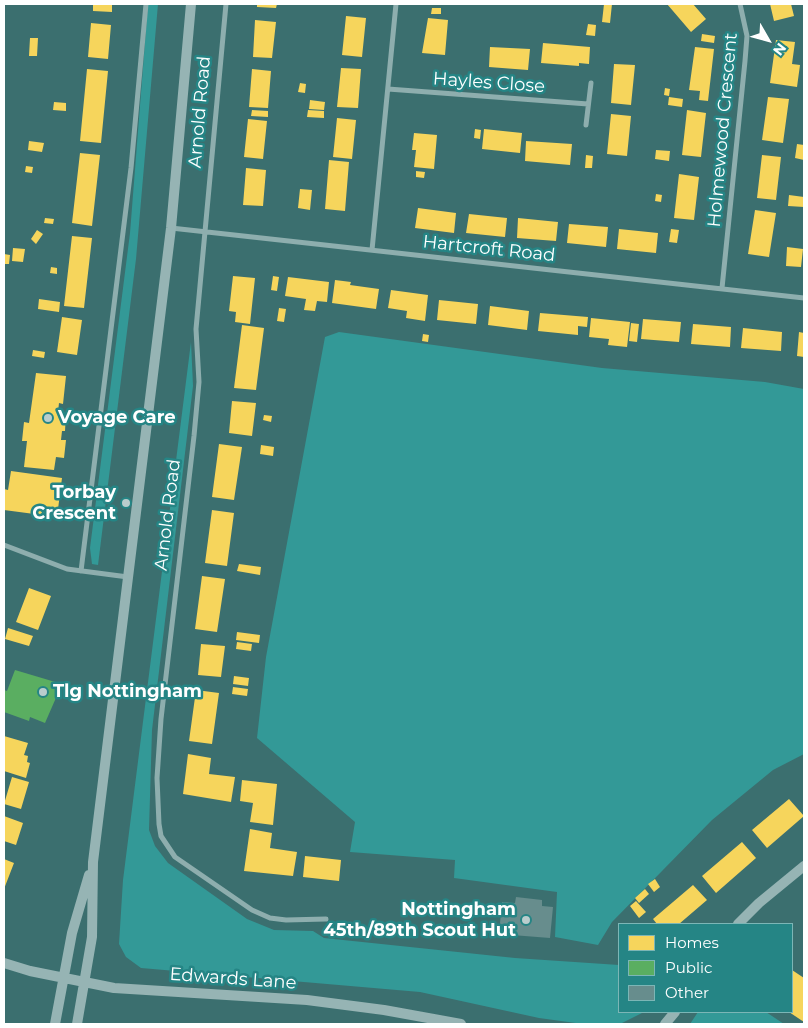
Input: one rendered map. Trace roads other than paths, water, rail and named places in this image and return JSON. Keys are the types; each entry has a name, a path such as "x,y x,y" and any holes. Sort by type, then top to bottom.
{"main road":[{"name":"Arnold Road","path":"77,1024 92,937 92,862 171,228 191,4"},
{"name":"Arnold Road","path":"54,1024 72,933 92,862"},
{"path":"739,923 759,903 804,866"},
{"name":"Edwards Lane","path":"4,963 63,978 114,988 307,1000 384,1010 461,1024"},
{"path":"665,1024 674,1013"}],"street":[{"path":"81,571 131,168 146,4"},
{"name":"Arnold Road","path":"226,4 196,329 199,382 161,719 157,778 159,824 162,836 176,857 252,910 270,918 286,920 326,919"},
{"path":"372,250 396,4"},
{"name":"Holmewood Crescent","path":"722,288 745,61 746,36 740,4"},
{"path":"586,125 591,83"},
{"name":"Hayles Close","path":"388,89 588,104"},
{"name":"Hartcroft Road","path":"171,228 804,298"},
{"path":"4,545 67,569 128,577"}],"place":[{"name":"Voyage Care","path":"48,418"},
{"name":"Torbay Crescent","path":"126,503"},
{"name":"Tlg Nottingham","path":"43,692"},
{"name":"Nottingham 45th/89th Scout Hut","path":"526,920"}]}
